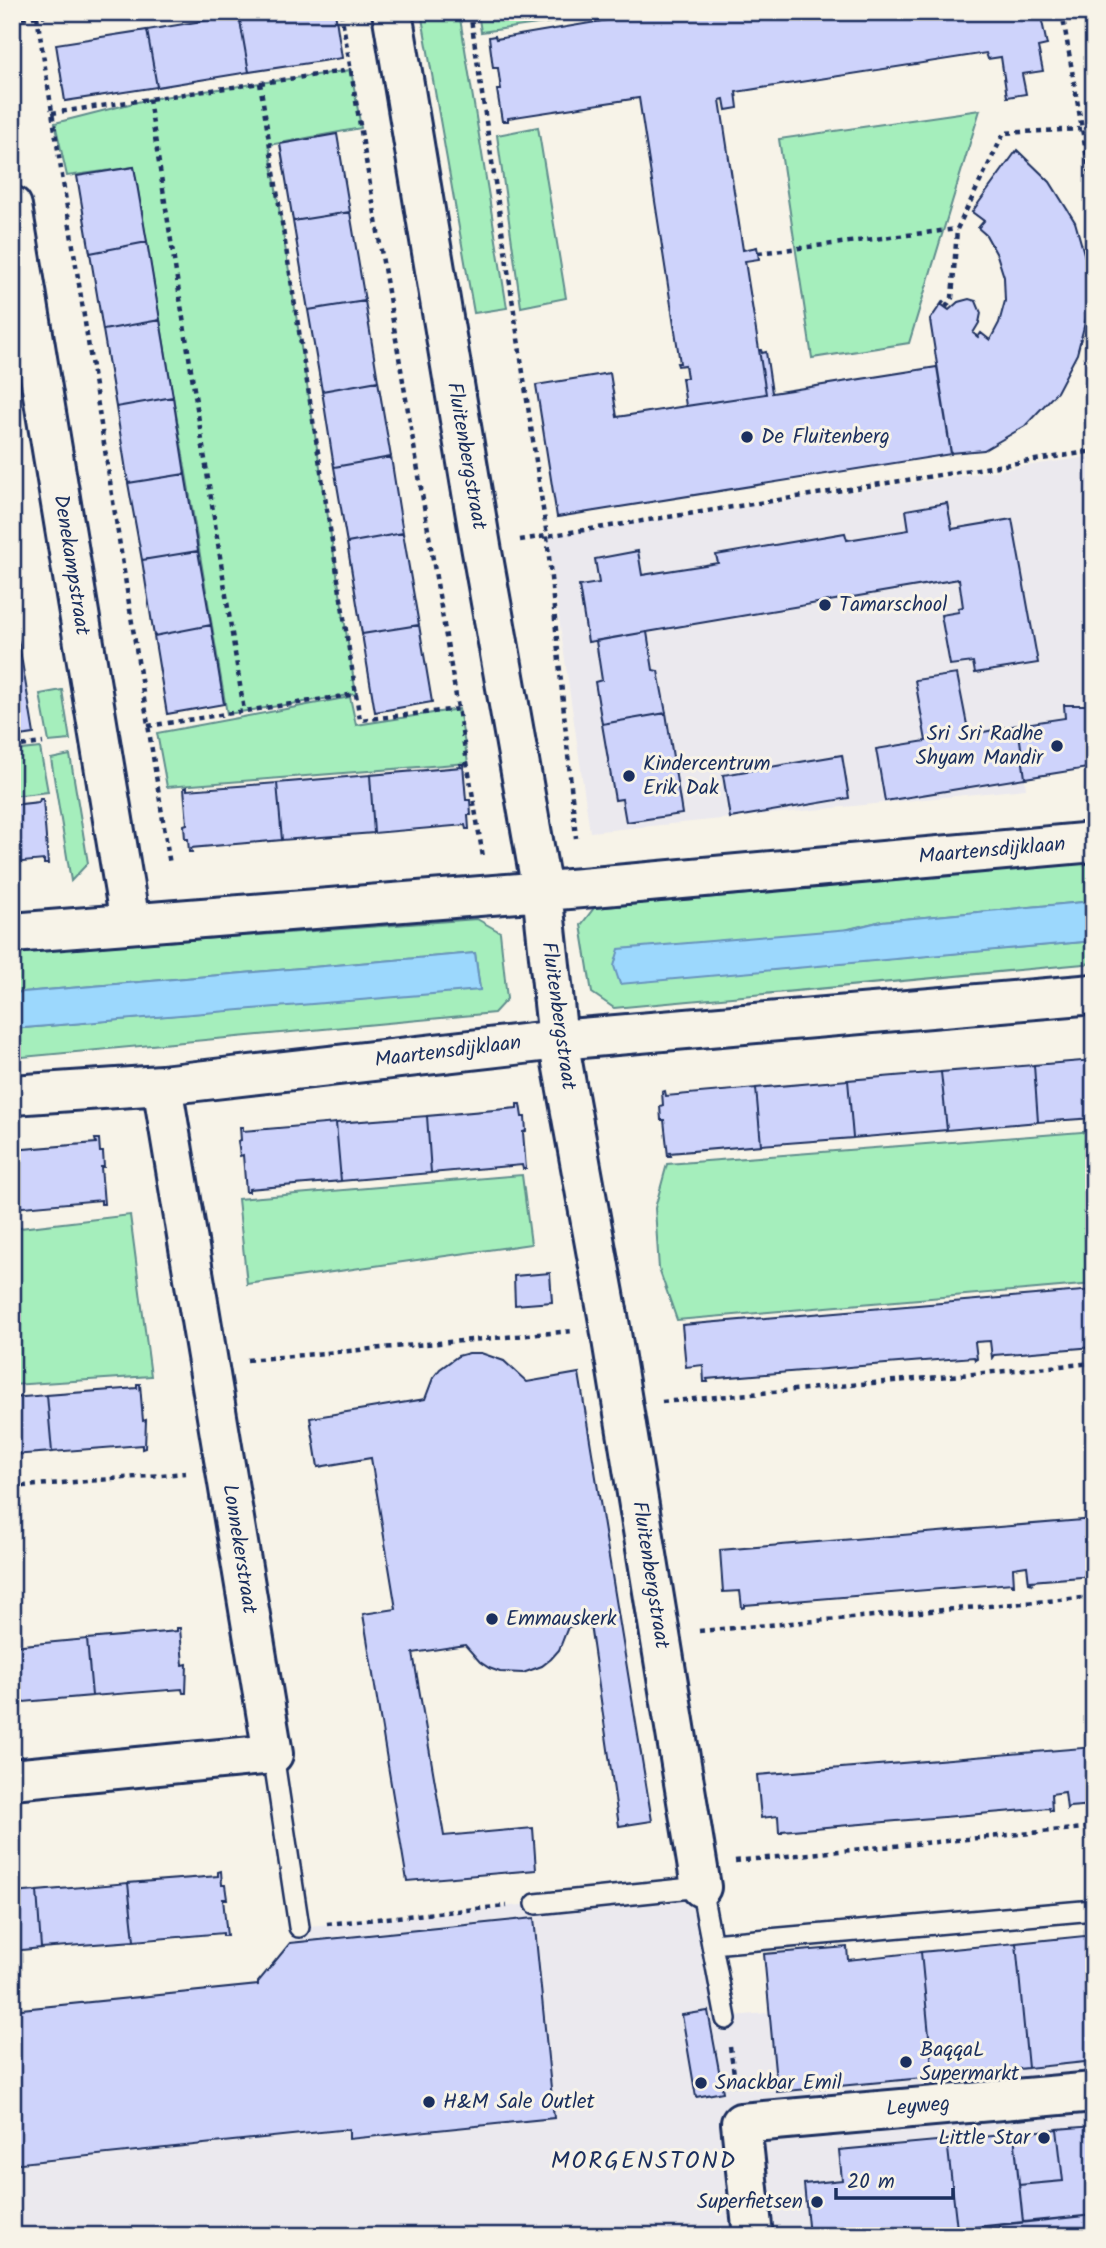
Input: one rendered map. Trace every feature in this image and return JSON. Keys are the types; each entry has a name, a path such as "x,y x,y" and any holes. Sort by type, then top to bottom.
{"street":[{"name":"Fluitenbergstraat","path":"392,12 542,891 558,1040 623,1405 699,1876"},
{"name":"Denekampstraat","path":"12,206 130,923"},
{"name":"Maartensdijklaan","path":"12,933 582,888 1094,842"},
{"name":"Maartensdijklaan","path":"12,1095 162,1085 558,1040 1094,995"},
{"name":"Lonnekerstraat","path":"162,1085 273,1754"},
{"path":"12,1779 273,1754"},
{"name":"Leyweg","path":"741,2123 1094,2092"},
{"path":"741,2123 753,2236"}],"lane":[{"path":"273,1754 299,1927"},
{"path":"536,1904 699,1876"},
{"name":"Fluitenbergstraat","path":"699,1876 726,2019"},
{"path":"712,1944 1094,1910"}],"path":[{"path":"12,20 67,12"},
{"path":"341,12 488,894"},
{"path":"470,12 547,536 582,888"},
{"path":"1062,12 1094,199"},
{"path":"37,16 170,864"},
{"path":"52,113 351,71"},
{"path":"260,83 360,720 459,709"},
{"path":"149,99 244,711"},
{"path":"946,307 952,298 957,229 1004,133 1081,129"},
{"path":"758,253 957,229"},
{"path":"481,546 1094,452"},
{"path":"148,726 356,694"},
{"path":"12,747 43,743"},
{"path":"208,1363 578,1331"},
{"path":"623,1405 1094,1363"},
{"path":"12,1487 226,1470"},
{"path":"660,1634 1094,1597"},
{"path":"699,1876 1094,1827"},
{"path":"299,1927 536,1904"},
{"path":"726,2019 741,2123"}],"shaded area":[{"name":"Tamarschool","path":"1094,456 1094,701 1063,707 1065,718 1018,725 1026,789 590,832 547,536"},
{"path":"700,1887 722,2017 1094,1983 1094,2236 12,2236 12,2011 260,1987 299,1927"}],"green space":[{"path":"421,12 459,12 507,308 474,313"},
{"path":"478,12 622,12 481,32"},
{"path":"351,70 361,128 269,145 356,694 227,714 134,167 67,176 55,123 149,99"},
{"path":"980,110 909,343 812,358 779,139"},
{"path":"538,127 566,298 521,307 497,135"},
{"path":"62,690 70,740 49,742 40,694"},
{"path":"350,697 356,725 459,709 468,763 167,787 157,733"},
{"path":"40,748 48,792 12,796 12,751"},
{"path":"70,755 88,863 71,881 51,759"},
{"path":"1094,862 1094,901 882,921 620,983 1094,941 1094,963 614,1008 592,993 581,925 594,908"},
{"path":"477,919 500,932 507,999 494,1013 12,1058 12,1029 480,989 475,953 12,993 12,953"},
{"path":"1094,1131 1094,1284 677,1320 659,1269 655,1208 667,1164"},
{"path":"522,1175 531,1244 247,1284 238,1199"},
{"path":"130,1215 151,1376 12,1385 12,1229"}],"water":[{"path":"1094,901 1094,941 620,984 614,966 619,949 850,929 882,921"},
{"path":"475,953 480,990 12,1029 12,993"}],"building":[{"path":"258,12 335,12 342,58 249,72 239,15"},
{"path":"655,12 1040,12 1047,45 1038,47 1043,71 1022,74 1026,94 1007,97 1001,57 988,59 986,53 736,92 738,108 726,110 724,99 720,100 743,250 757,247 759,259 745,261 766,394 686,406 682,378 687,378 685,365 678,366 677,363 680,363 639,98 502,121 497,90 501,90 498,68 493,68 489,37 495,36 496,39"},
{"path":"239,15 249,72 157,87 147,30"},
{"path":"147,30 157,87 65,101 56,44"},
{"path":"337,134 350,212 293,221 280,144"},
{"path":"1017,150 1050,182 1075,222 1087,264 1088,311 1077,354 1057,392 1025,426 984,450 951,453 930,320 943,301 942,305 949,310 958,302 969,299 976,301 981,313 973,333 978,337 981,333 990,340 999,323 1005,301 1004,277 997,255 986,235 978,228 984,221 972,212"},
{"path":"134,167 147,242 90,253 77,176"},
{"path":"350,212 365,301 308,310 293,221"},
{"path":"147,242 160,320 103,330 90,253"},
{"path":"365,301 378,381 322,391 308,310"},
{"path":"160,320 173,397 116,407 103,330"},
{"name":"De Fluitenberg","path":"759,350 766,352 772,393 937,367 951,454 557,517 536,385 610,373 617,417 766,394"},
{"path":"378,381 391,457 334,467 322,391"},
{"path":"173,397 185,474 128,483 116,407"},
{"path":"391,457 403,533 347,543 334,467"},
{"path":"185,474 198,551 142,560 128,483"},
{"path":"947,503 952,529 1012,519 1038,663 975,673 973,662 950,665 941,615 959,612 958,608 963,607 959,579 588,642 579,586 599,583 595,559 638,551 642,575 718,563 716,555 845,533 847,540 909,530 906,510"},
{"path":"403,533 419,625 362,634 347,543"},
{"path":"198,551 211,625 154,636 142,560"},
{"path":"12,605 21,656 12,658"},
{"path":"211,625 224,704 167,714 154,636"},
{"path":"419,625 432,702 375,712 362,634"},
{"path":"647,632 653,670 658,671 666,713 602,724 595,682 602,680 596,641"},
{"path":"21,656 34,734 12,737 12,658"},
{"path":"957,674 969,735 1018,725 1025,778 885,801 876,749 926,741 915,680"},
{"name":"Sri Sri Radhe Shyam Mandir","path":"1094,703 1094,767 1025,778 1018,725 1065,718 1064,705"},
{"name":"Kindercentrum Erik Dak","path":"666,713 682,814 626,822 622,799 615,800 602,724"},
{"path":"842,755 849,798 730,818 723,775"},
{"path":"460,764 463,764 466,800 470,800 469,829 466,829 465,825 374,833 370,775 461,767"},
{"path":"370,775 374,833 282,840 277,783"},
{"path":"277,783 282,840 191,848 192,852 189,852 188,839 185,839 184,825 187,824 184,788 187,787 187,790"},
{"path":"43,799 48,864 44,864 44,860 12,863 12,805 39,802"},
{"path":"1094,1060 1094,1118 1038,1122 1034,1065"},
{"path":"1034,1065 1038,1122 947,1130 941,1072"},
{"path":"941,1072 947,1130 853,1138 848,1080"},
{"path":"848,1080 853,1138 761,1145 756,1088"},
{"path":"756,1088 761,1145 670,1153 671,1156 668,1156 664,1120 661,1120 662,1092 665,1091 666,1096"},
{"path":"517,1104 520,1104 522,1117 525,1117 526,1131 523,1132 526,1169 523,1169 522,1165 431,1173 427,1116 517,1108"},
{"path":"427,1116 431,1173 341,1181 336,1123"},
{"path":"336,1123 341,1181 249,1189 249,1192 246,1192 243,1155 240,1156 238,1141 241,1140 240,1127 243,1127 243,1131"},
{"path":"95,1139 99,1139 100,1152 103,1152 104,1167 101,1167 104,1204 101,1204 101,1200 12,1208 12,1150 96,1143"},
{"path":"550,1273 552,1302 515,1305 514,1276"},
{"path":"1094,1290 1094,1347 994,1355 992,1358 990,1341 975,1342 975,1360 974,1357 861,1366 707,1379 708,1382 704,1382 703,1365 686,1367 682,1325"},
{"name":"Emmauskerk","path":"481,1353 504,1361 527,1382 579,1373 652,1821 619,1826 590,1624 568,1627 559,1650 551,1659 542,1666 523,1673 500,1672 489,1668 465,1645 413,1653 444,1836 533,1828 536,1870 407,1881 363,1614 396,1609 371,1458 318,1467 310,1418 425,1399 433,1378 440,1369 458,1356"},
{"path":"137,1384 140,1384 143,1421 146,1420 145,1448 142,1449 142,1445 52,1452 47,1395 137,1388"},
{"path":"47,1395 52,1452 12,1455 12,1398"},
{"path":"1094,1519 1094,1576 1031,1581 1032,1584 1029,1583 1027,1566 1013,1568 1014,1585 1012,1583 745,1605 742,1608 740,1591 723,1592 720,1550"},
{"path":"177,1628 180,1628 183,1665 187,1664 186,1693 183,1693 182,1689 92,1696 87,1639 177,1631"},
{"path":"87,1639 92,1696 12,1703 12,1646"},
{"path":"1094,1747 1094,1805 1067,1809 1065,1792 1051,1794 1052,1811 1049,1808 782,1833 779,1833 778,1816 761,1818 757,1775"},
{"path":"221,1871 227,1899 223,1899 227,1936 223,1936 223,1933 134,1941 128,1883 218,1876"},
{"path":"128,1883 134,1941 41,1948 37,1891"},
{"path":"37,1891 41,1948 12,1951 12,1893"},
{"path":"534,1918 554,2118 349,2139 349,2129 12,2164 12,2010 258,1985 290,1943"},
{"path":"1094,1935 1094,2061 1028,2068 1016,1943"},
{"path":"1016,1943 1028,2068 933,2077 921,1952"},
{"path":"847,1947 848,1960 921,1952 933,2077 777,2092 764,1954"},
{"path":"708,2011 723,2092 696,2097 682,2015"},
{"path":"1094,2126 1094,2215 1023,2222 1019,2185 1063,2181 1057,2129"},
{"path":"1057,2129 1063,2181 1019,2185 1014,2134"},
{"path":"1014,2134 1023,2222 957,2229 947,2140"},
{"path":"947,2140 957,2229 885,2236 809,2236 804,2184 842,2180 839,2150"},
{"path":"1094,2215 1094,2236 1001,2236 1000,2225"},
{"path":"1000,2225 1001,2236 936,2236 936,2231"},
{"path":"936,2231 936,2236 885,2236"}],"place":[{"name":"De Fluitenberg","path":"747,437"},
{"name":"Tamarschool","path":"825,605"},
{"name":"Sri Sri Radhe Shyam Mandir","path":"1057,746"},
{"name":"Kindercentrum Erik Dak","path":"629,776"},
{"name":"Emmauskerk","path":"492,1619"},
{"name":"BaqqaL Supermarkt","path":"906,2062"},
{"name":"Snackbar Emil","path":"701,2083"},
{"name":"H&M Sale Outlet","path":"429,2102"},
{"name":"Little Star","path":"1044,2138"},
{"name":"Superfietsen","path":"817,2202"}],"district":[{"name":"MORGENSTOND","path":"644,2161"}]}
